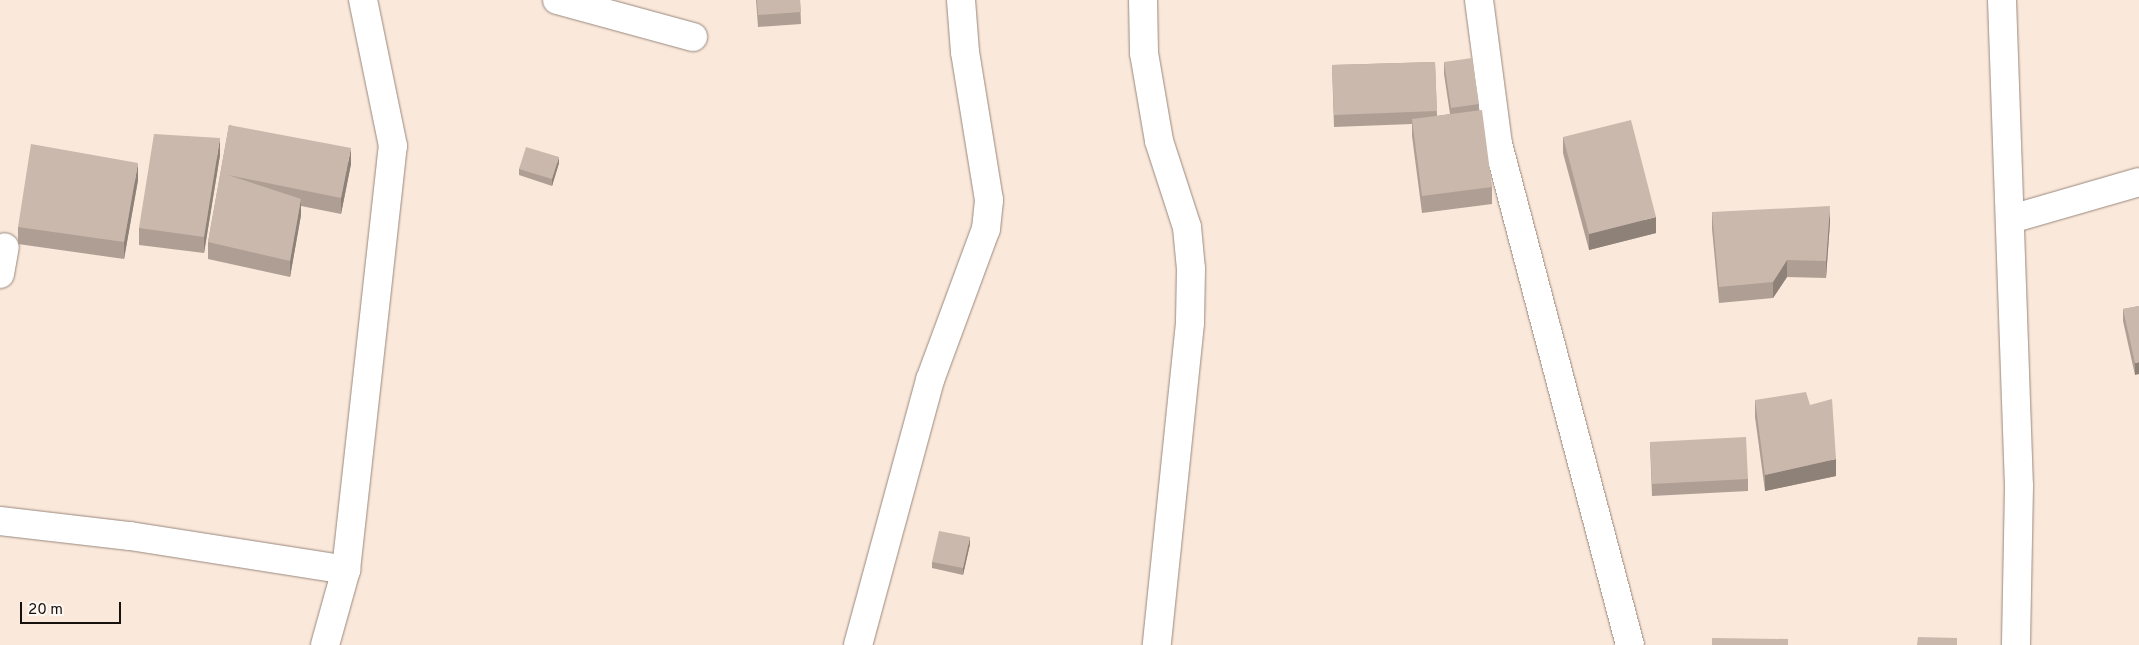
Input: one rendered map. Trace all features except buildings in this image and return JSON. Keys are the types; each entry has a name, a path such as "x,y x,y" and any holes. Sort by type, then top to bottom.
{"street":[{"path":"325,645 346,570 393,146 363,0"},
{"path":"557,0 693,37"},
{"path":"858,645 930,380 986,229 990,200 965,52 961,0"},
{"path":"1143,0 1144,53 1159,141 1187,226 1191,269 1189,343 1157,645"},
{"path":"1479,0 1498,144 1630,645"},
{"path":"2002,0 2003,85 2012,219 2014,413 2019,486 2016,645"},
{"path":"2012,219 2139,182"},
{"path":"0,274 5,247"},
{"path":"0,521 130,536 346,570"}]}
